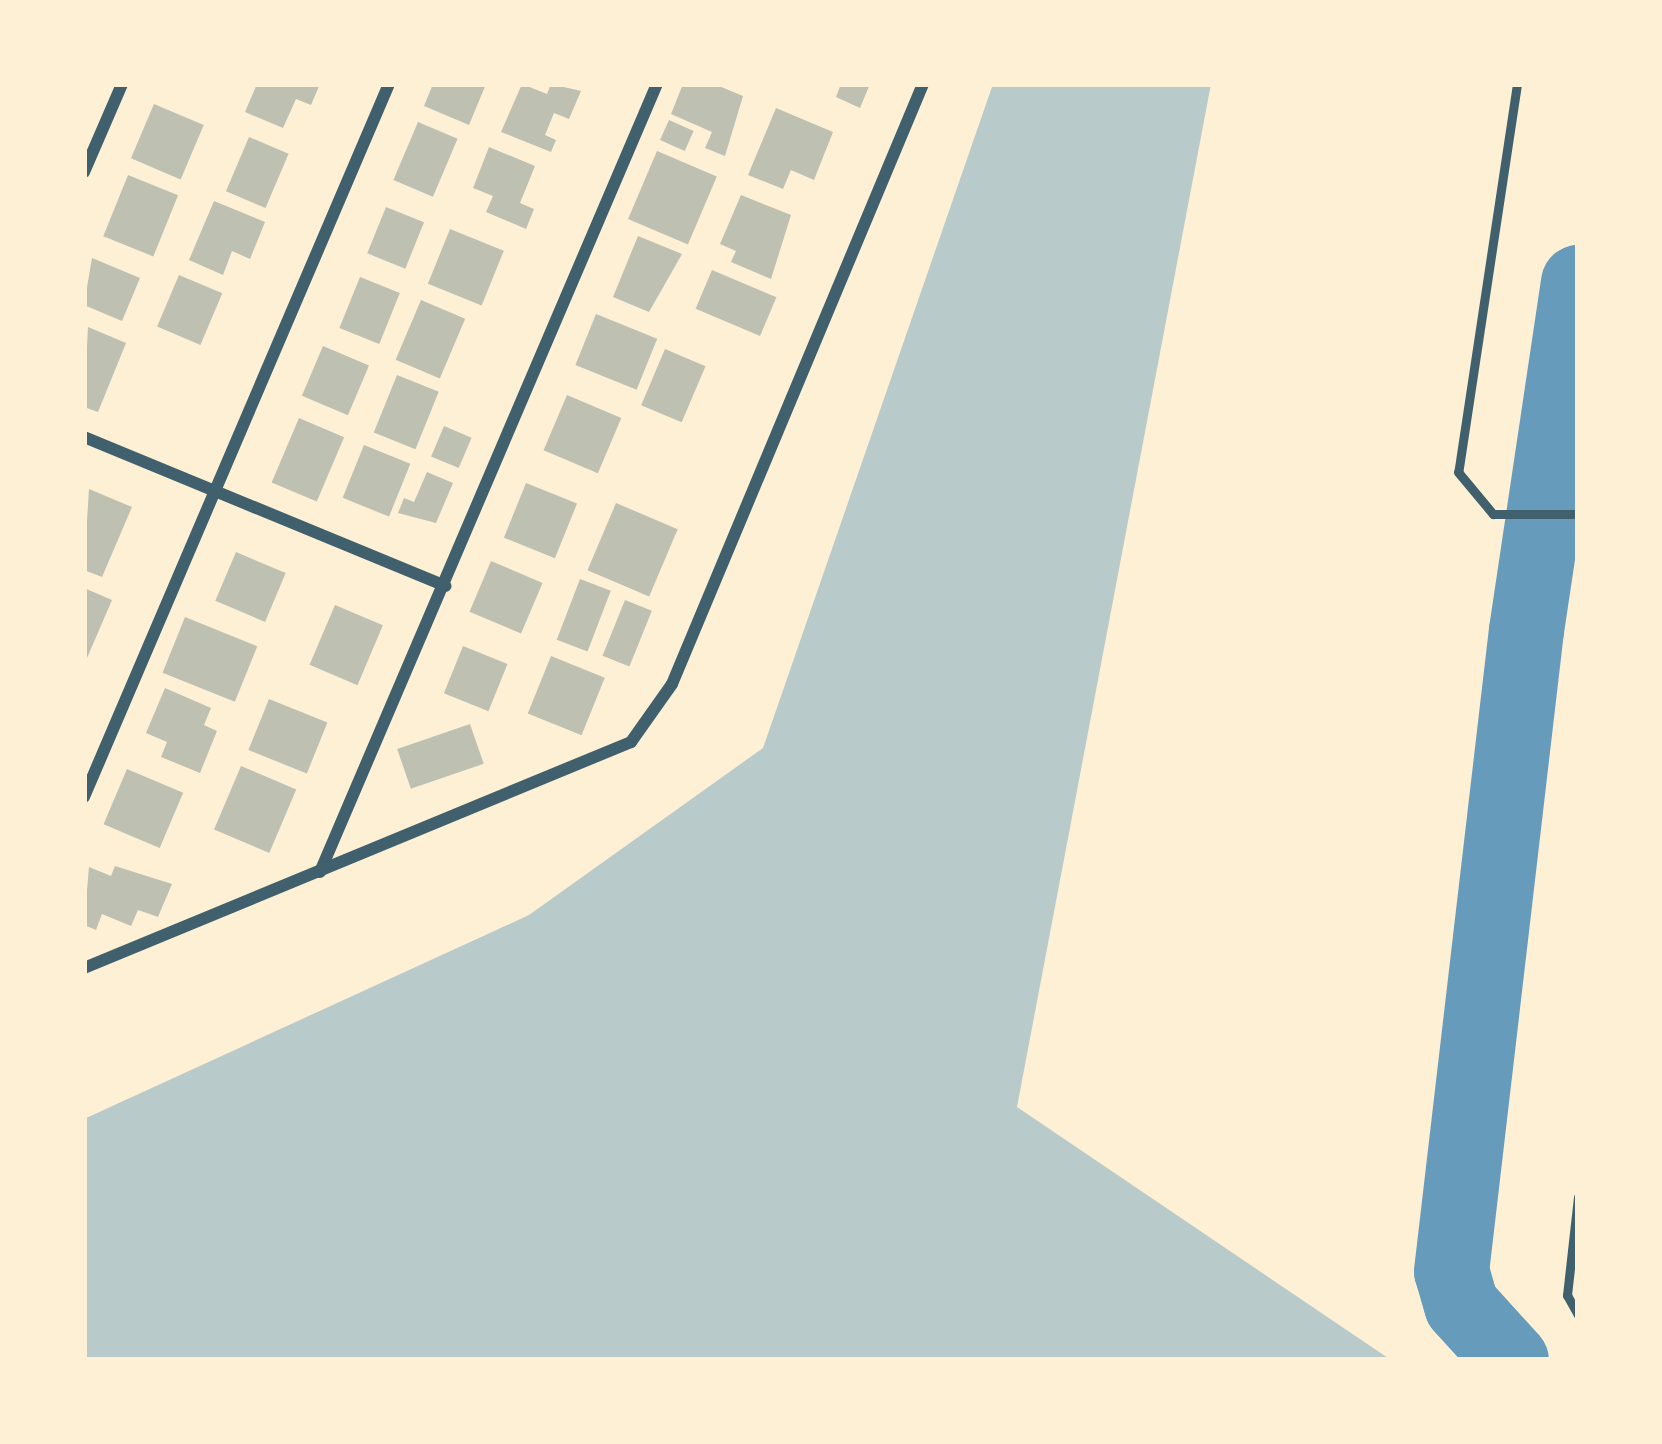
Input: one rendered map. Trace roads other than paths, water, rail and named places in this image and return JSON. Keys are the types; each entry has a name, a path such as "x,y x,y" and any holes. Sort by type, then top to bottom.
{"street":[{"path":"84,172 122,84"},
{"path":"84,797 389,84"},
{"path":"320,873 657,84"},
{"path":"84,968 604,758 656,715 922,84"},
{"path":"84,437 446,586"}],"lane":[{"path":"1517,84 1458,472 1493,514 1578,514"},
{"path":"1578,1197 1567,1295 1578,1315"}],"waterway":[{"path":"1511,1360 1461,1305 1451,1271 1526,630 1578,282"}]}
